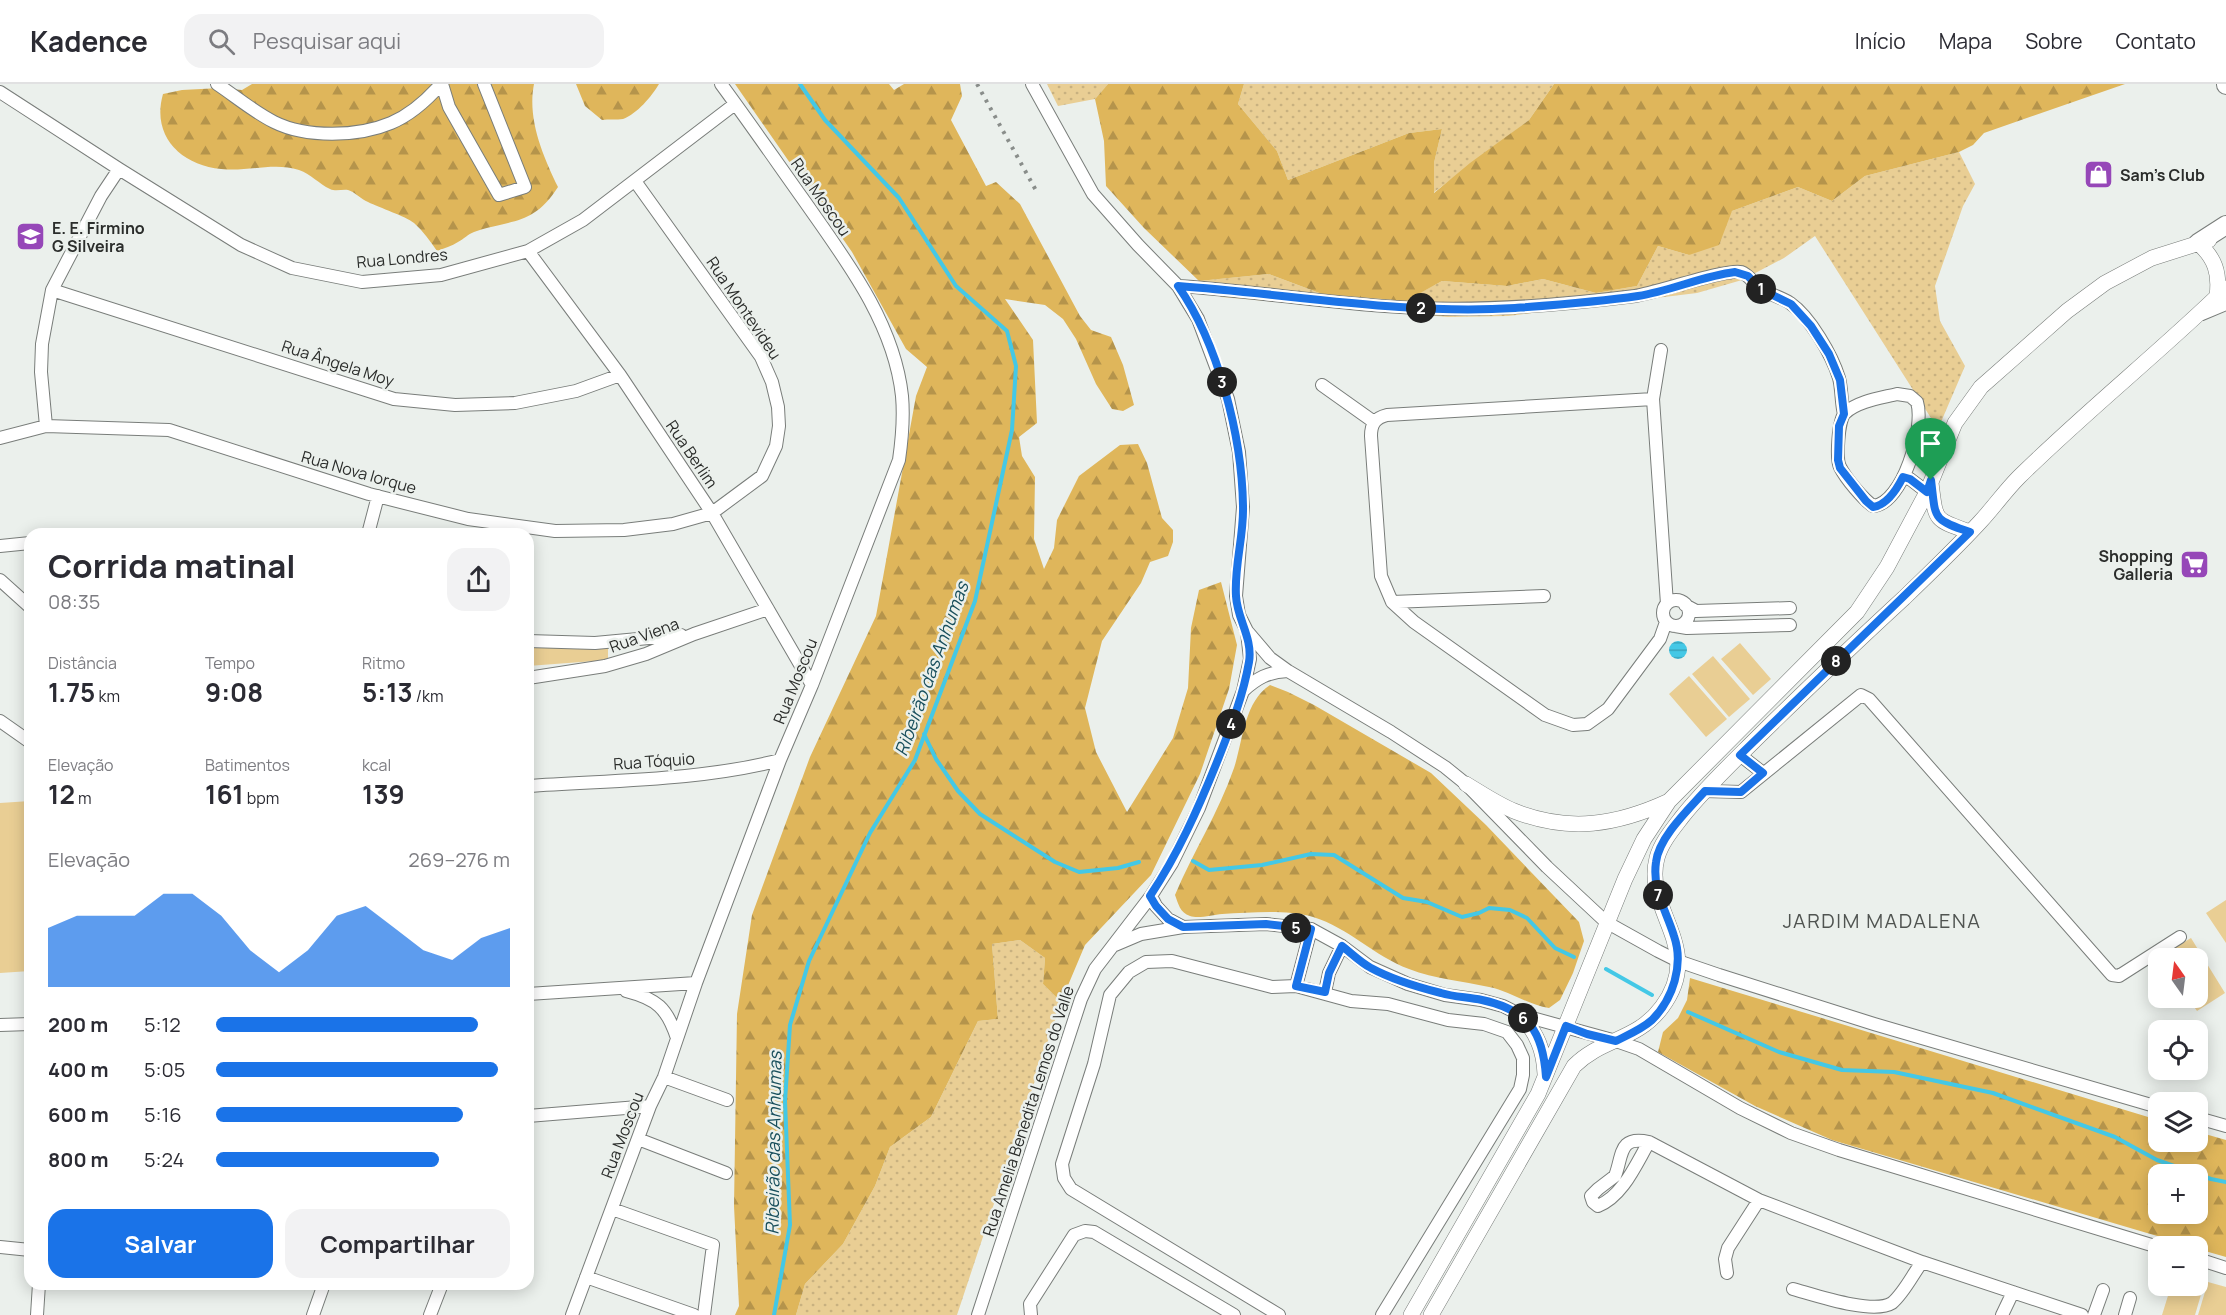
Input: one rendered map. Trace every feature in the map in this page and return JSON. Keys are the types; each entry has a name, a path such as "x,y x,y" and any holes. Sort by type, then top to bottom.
{"highway":[{"path":"2198,243 2226,225"}],"main road":[{"path":"1411,1315 1538,1094 1606,922 1644,839 1669,801 1857,612 1887,567 1929,486 1955,423 1981,387 2067,311 2105,283 2152,258 2226,234"},
{"path":"1431,1315 1574,1066 1587,1053 1616,1041 1650,1022 1664,1005 1673,988 1678,961 1674,935 1658,897 1655,880 1656,860 1662,844 1682,816 1740,755 1970,532 2018,478 2187,322 2223,296 2217,268 2212,258 2198,243"},
{"path":"1929,486 1935,514 1941,521 1970,532"},
{"path":"1466,784 1514,810 1557,823 1600,823 1623,819 1641,814 1669,801"},
{"path":"1521,1015 1542,1046 1546,1077"}],"street":[{"path":"217,84 274,123 311,134 354,133 391,123 426,101 441,84 449,107 499,195 525,187 484,84"},
{"name":"Rua Moscou","path":"572,1315 650,1106 664,1077 696,983 780,760 812,685 899,460 903,424 902,395 885,334 851,268 722,84"},
{"path":"1032,84 1093,194 1178,286 1198,319 1225,389 1239,452 1243,507 1236,596 1239,615 1247,631 1270,658 1391,732 1466,784 1547,867 1606,922 1678,961 1885,1027 2148,1104"},
{"name":"Rua Londres","path":"0,92 119,170 241,245 292,268 362,282 441,275 528,251 583,220 735,104"},
{"path":"46,426 41,372 42,344 52,290 101,196 119,170"},
{"name":"Rua Montevideu","path":"635,181 761,357 772,382 778,406 776,446 762,476 712,513"},
{"name":"Rua Berlim","path":"528,251 620,375 712,513 812,685"},
{"path":"1178,286 1384,306 1513,308 1637,296 1727,273 1741,272 1760,289 1791,304 1811,326 1829,354 1840,380 1844,414 1839,426 1838,460 1840,468 1873,507 1884,503 1903,477 1915,444 1919,422 1917,402 1910,396 1897,394 1865,402 1844,414"},
{"name":"Rua Ângela Moy","path":"52,290 394,399 455,405 515,403 576,392 620,375"},
{"path":"1661,350 1653,399 1667,604 1663,613 1671,624 1687,628 1790,625"},
{"path":"1322,385 1374,422"},
{"path":"1653,399 1378,417 1374,422 1371,436 1380,576 1392,602 1414,622 1545,715 1573,725 1587,724 1608,709 1671,624"},
{"name":"Rua Nova Iorque","path":"0,438 46,426 169,430 378,496 468,519 533,528"},
{"path":"1903,477 1929,486"},
{"path":"370,528 378,496"},
{"name":"Rua Nova Iorque","path":"534,528 555,531 624,530 673,524 712,513"},
{"path":"0,546 24,544"},
{"path":"0,580 24,602"},
{"path":"1392,602 1544,596"},
{"path":"1667,604 1678,601 1696,611 1790,608"},
{"path":"1671,624 1682,624 1688,618 1688,609 1685,604"},
{"name":"Rua Viena","path":"534,677 619,662 768,609"},
{"name":"Rua Amelia Benedita Lemos do Valle","path":"978,1315 1081,999 1095,969 1172,863 1199,808 1243,691 1250,659 1247,631"},
{"path":"534,641 595,643 694,634"},
{"path":"642,639 646,654"},
{"path":"615,641 619,662"},
{"path":"1243,691 1257,678 1275,671 1288,671"},
{"path":"1705,791 1741,792 1861,695 1869,699 2112,975 2119,976 2180,937"},
{"path":"0,721 24,738"},
{"path":"1740,755 1763,773"},
{"name":"Rua Tóquio","path":"534,786 704,774 741,770 780,760"},
{"path":"1150,896 1168,919 1183,927"},
{"path":"1111,947 1141,934 1183,927 1266,924 1311,929 1342,946 1370,968 1408,984 1445,995 1492,1003 1521,1015 1566,1026 1639,1049 1740,1108 1791,1133 1839,1150 2148,1244"},
{"path":"1296,986 1311,929"},
{"path":"1325,992 1329,973 1342,946"},
{"path":"1279,1315 1071,1189 1064,1178 1062,1164 1094,1064 1110,995 1129,972 1146,962 1172,961 1272,987 1296,986 1325,992 1351,1001 1388,1004 1448,1020 1484,1024 1507,1032 1517,1045 1523,1058 1520,1089 1382,1315"},
{"path":"534,994 696,983"},
{"path":"616,988 644,996 663,1008 671,1020 677,1038"},
{"path":"0,1025 24,1024"},
{"path":"664,1077 727,1100"},
{"path":"534,1116 650,1106"},
{"path":"2208,1121 2226,1126"},
{"path":"638,1139 726,1173"},
{"path":"1649,1143 1608,1202 1599,1206 1593,1202 1591,1196 1616,1176 1622,1149 1629,1142 1640,1140 1649,1143 1759,1200 1922,1262 2082,1315"},
{"path":"1727,1273 1725,1259 1728,1248 1759,1200"},
{"path":"612,1209 712,1245 704,1315"},
{"path":"1031,1315 1030,1304 1074,1235 1085,1231 1094,1232 1234,1315"},
{"path":"0,1247 24,1249"},
{"path":"1793,1289 1861,1312 1881,1309 1892,1302 1922,1262"},
{"path":"2208,1262 2226,1268"},
{"path":"586,1277 694,1315"},
{"path":"37,1315 39,1290"},
{"path":"313,1315 322,1290"},
{"path":"430,1315 440,1290"},
{"path":"2094,1315 2103,1290"},
{"path":"2002,1315 2013,1292"},
{"path":"2125,1315 2130,1298"}],"shaded area":[{"path":"1047,84 1108,84 1095,99 1058,106"},
{"path":"1244,84 1554,84 1529,120 1433,193 1434,163 1442,129 1409,133 1288,180 1277,151 1238,104"},
{"path":"1959,152 1975,184 1963,206 1935,286 1940,321 1965,366 1938,429 1815,236 1784,258 1742,280 1697,293 1508,316 1448,317 1221,297 1199,281 1269,274 1322,294 1405,301 1442,281 1507,286 1543,279 1596,293 1637,286 1658,246 1689,255 1732,211 1798,187 1832,201 1865,176"},
{"path":"1740,643 1771,679 1753,695 1721,659"},
{"path":"534,648 608,648 608,660 534,666"},
{"path":"1713,656 1750,699 1729,717 1692,674"},
{"path":"1689,676 1727,719 1706,737 1669,694"},
{"path":"24,801 24,971 0,973 0,803"},
{"path":"2226,900 2226,943 2206,913"},
{"path":"2191,938 2197,948 2174,948"},
{"path":"1020,940 1045,958 1043,984 1061,1002 957,1315 796,1315 805,1284 843,1244 875,1186 890,1147 931,1117 978,1021 998,1019 992,944"},
{"path":"2208,966 2225,993 2208,1004"},
{"path":"2208,1282 2226,1287 2226,1315 2198,1315 2204,1296 2208,1296"},
{"path":"2168,1296 2201,1296 2195,1315 2162,1315"}],"green space":[{"path":"252,84 534,84 532,97 538,137 558,187 540,209 530,215 474,232 437,251 410,220 368,202 351,191 330,189 299,170 280,167 221,169 193,162 172,146 161,123 160,109 163,94 182,90 220,88 242,90"},
{"path":"576,84 659,84 644,104 628,117 602,120 585,106"},
{"path":"735,84 889,84 894,90 904,84 960,84 962,96 951,120 986,186 996,182 1020,204 1080,316 1091,330 1111,337 1123,365 1134,405 1123,411 1112,409 1096,384 1076,339 1063,319 1045,305 1005,299 1033,340 1037,423 1019,437 1022,456 1035,477 1034,539 1044,569 1054,548 1057,520 1079,476 1120,445 1138,444 1147,463 1162,518 1173,530 1173,542 1168,556 1150,562 1141,583 1102,641 1085,708 1096,752 1127,812 1173,738 1188,688 1191,628 1199,590 1221,582 1237,645 1229,689 1200,774 1151,875 1085,945 1061,1002 1043,984 1045,958 1020,940 992,944 998,1019 978,1021 931,1117 890,1147 875,1186 843,1244 805,1284 796,1315 735,1315 739,1306 734,1206 737,1014 752,915 810,757 876,616 916,396 927,367 906,349 852,252"},
{"path":"1108,84 1244,84 1238,104 1277,151 1288,180 1409,133 1442,129 1434,163 1434,193 1470,163 1529,120 1554,84 2125,84 1984,133 1973,145 1959,152 1865,176 1832,201 1798,187 1732,211 1719,245 1689,255 1658,246 1637,286 1596,293 1543,279 1507,286 1442,281 1406,301 1322,294 1269,274 1199,281 1144,228 1106,186 1104,141 1095,99"},
{"path":"1270,685 1314,705 1431,773 1486,825 1579,922 1584,941 1573,973 1560,1000 1549,1008 1497,989 1419,972 1384,957 1338,928 1313,917 1268,912 1197,917 1184,913 1175,895 1228,784 1250,712 1261,692"},
{"path":"1690,978 2148,1117 2148,1152 2208,1152 2208,1135 2226,1140 2226,1257 2208,1252 2208,1236 2157,1236 1832,1140 1755,1106 1658,1052 1663,1032 1678,1018 1687,1000"}],"water":[{"path":"1674,641 1682,641 1687,646 1685,657 1674,659 1669,654 1669,646"}],"waterway":[{"name":"Ribeirão das Anhumas","path":"774,1315 790,1225 785,1101 790,1025 809,961 870,833 915,760 975,601 1012,430 1016,366 1007,331 956,286 899,198 825,120 800,84"},
{"path":"924,734 936,759 958,791 980,814 1055,862 1079,872 1118,868 1139,862"},
{"path":"1193,861 1209,870 1262,865 1311,854 1334,855 1403,898 1427,902 1462,917 1489,908 1510,910 1527,918 1555,948 1574,957"},
{"path":"1606,969 1652,995"},
{"path":"1688,1012 1779,1052 1842,1070 1894,1072 1993,1093 2115,1137 2157,1160 2226,1182"}],"railway":[{"path":"977,84 1038,194"}],"place":[{"name":"Sam's Club","path":"2099,175"},
{"name":"E. E. Firmino G Silveira","path":"31,237"},
{"name":"Shopping Galleria","path":"2194,565"}],"district":[{"name":"JARDIM MADALENA","path":"1882,921"}],"route":[{"path":"1741,272 1760,289 1791,304 1811,326 1829,354 1840,380 1840,397 1844,414 1839,426 1838,460 1840,468 1866,501 1873,507 1884,503 1903,477 1910,479 1927,492 1931,480 1935,514 1941,521 1970,532 1740,755 1763,773 1741,792 1705,791 1682,816 1662,844 1656,860 1655,880 1658,897 1677,944 1677,971 1673,988 1664,1005 1650,1022 1631,1034 1616,1041 1566,1026 1546,1077 1542,1046 1533,1030 1521,1015 1503,1006 1445,995 1408,984 1370,968 1342,946 1329,973 1325,992 1296,986 1311,929 1266,924 1183,927 1168,919 1150,896 1172,863 1199,808 1243,691 1250,659 1247,631 1239,615 1236,596 1243,507 1239,452 1228,399 1198,319 1178,286 1249,291 1327,302 1419,308 1513,308 1637,296 1727,273 1741,272"}]}
